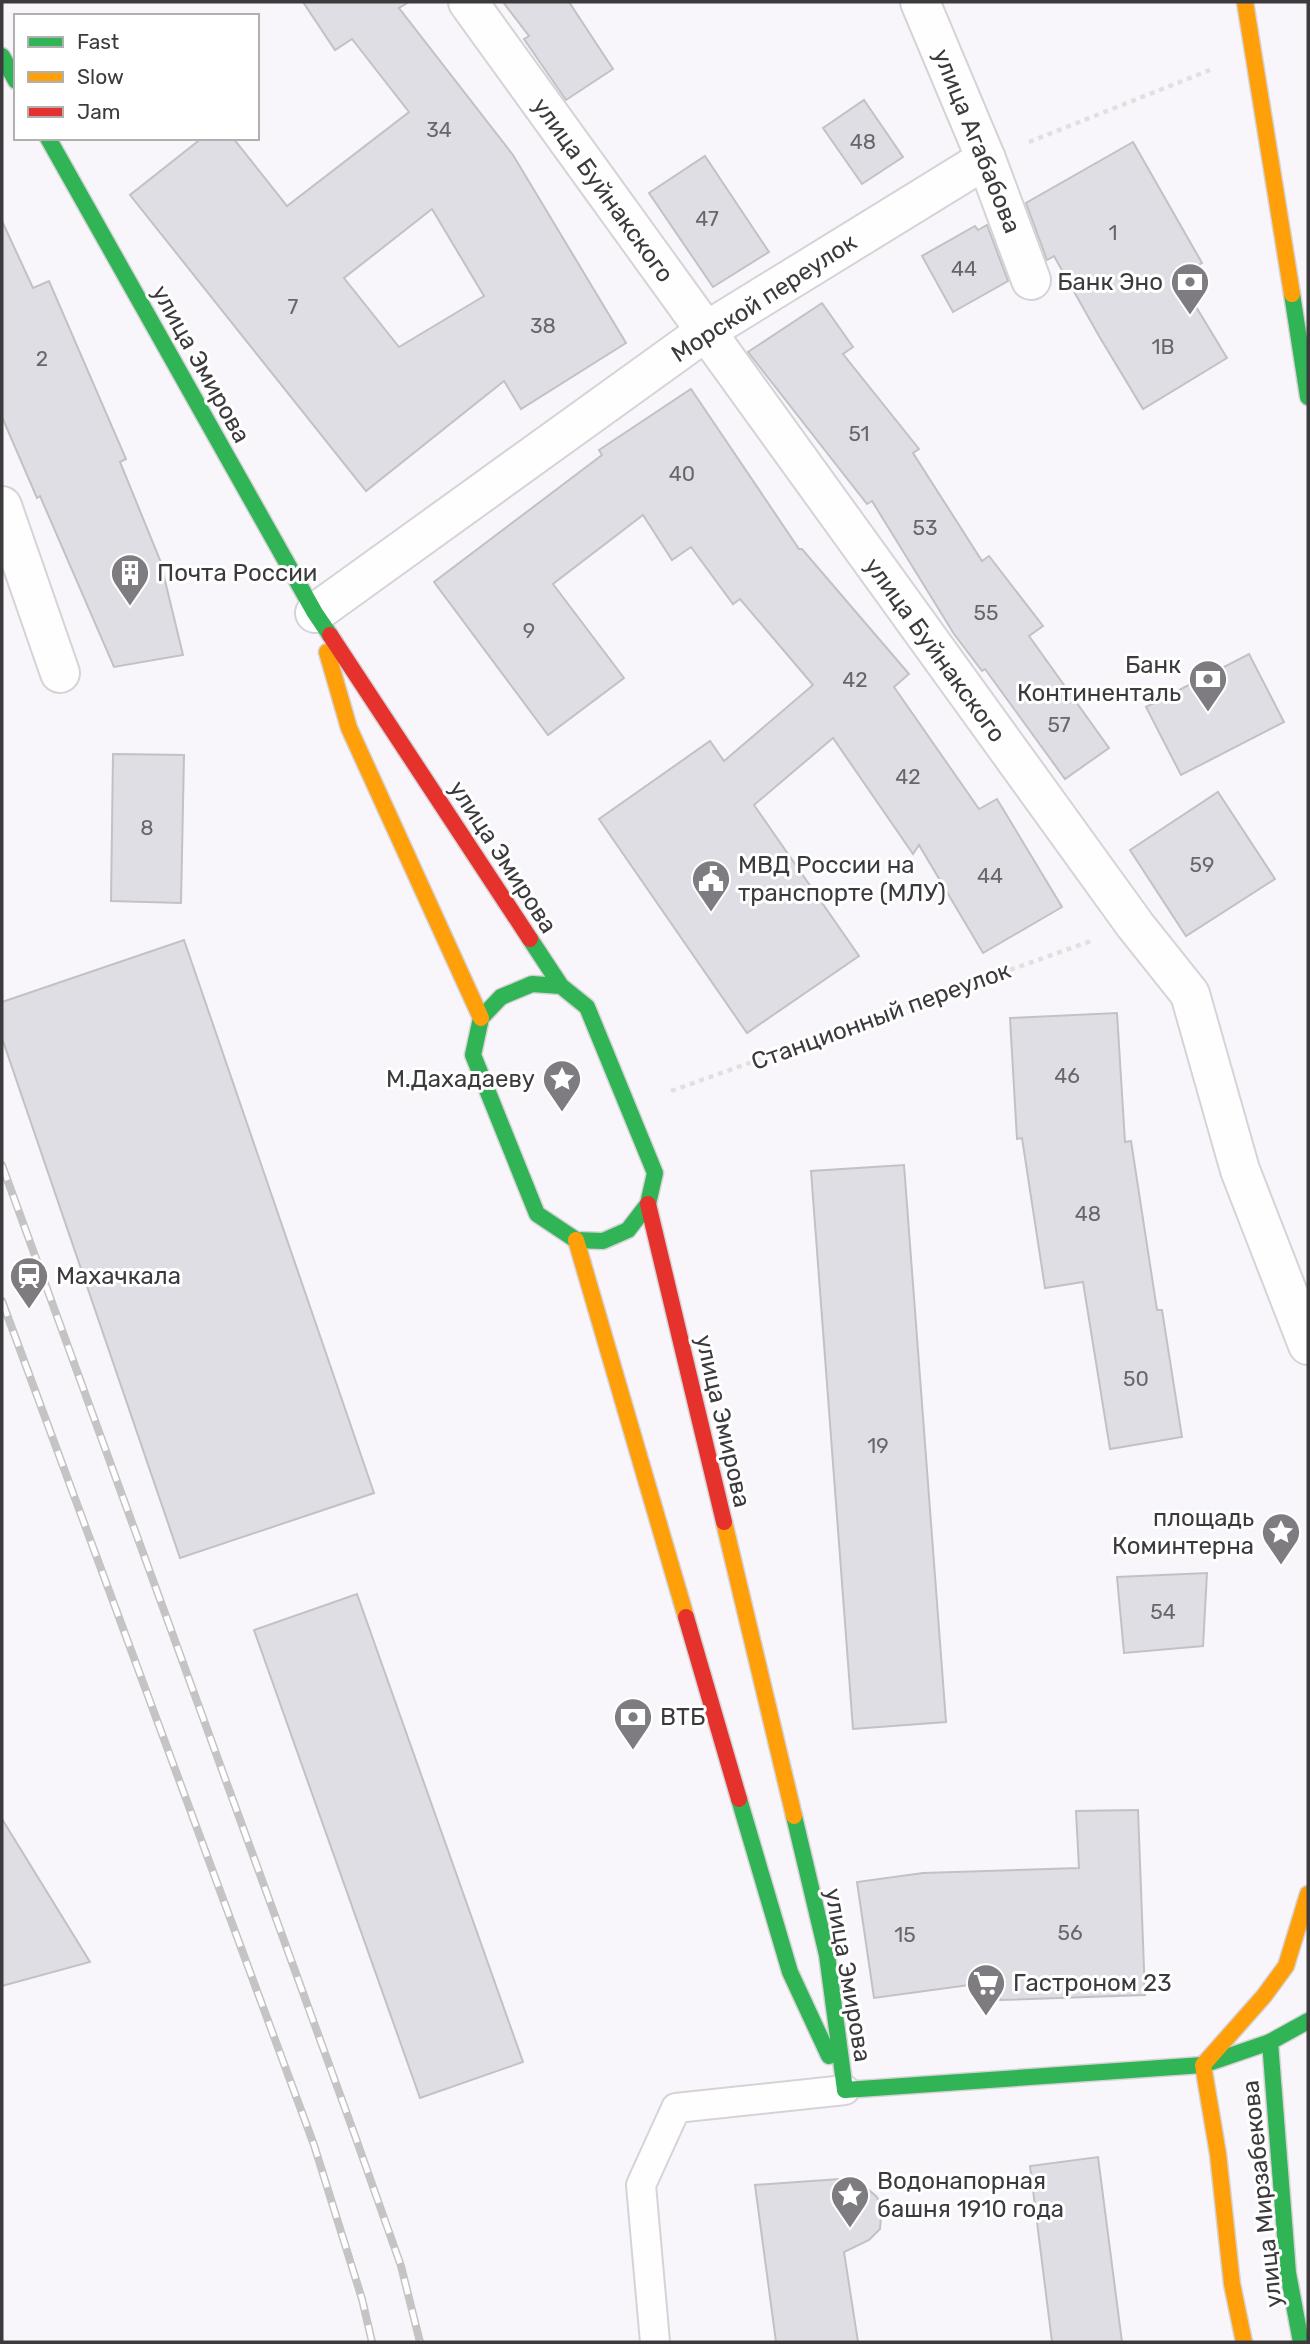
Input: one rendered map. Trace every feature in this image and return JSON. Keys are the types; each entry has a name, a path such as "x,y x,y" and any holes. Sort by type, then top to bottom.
{"street":[{"name":"улица Буйнакского","path":"468,2 1135,925 1190,994 1240,1170 1308,1345"},
{"name":"улица Агабабова","path":"920,2 986,159 1031,280"},
{"path":"1245,2 1308,397"},
{"path":"2,57 14,78"},
{"name":"улица Эмирова","path":"49,140 315,613 561,986 587,1007 655,1173 648,1204 628,1230 603,1241 576,1240 790,1972 845,2090"},
{"name":"Морской переулок","path":"315,613 705,332 986,159"},
{"path":"2,506 60,673"},
{"name":"улица Эмирова","path":"315,613 349,728 481,1018"},
{"path":"561,986 532,984 501,997 481,1018 473,1055 537,1214 576,1240"},
{"name":"улица Эмирова","path":"648,1204 827,1955 845,2090"},
{"path":"1203,2065 1264,1996 1286,1966 1308,1894"},
{"path":"845,2090 1203,2065 1270,2042 1308,2021"},
{"name":"улица Мирзабекова","path":"1270,2042 1288,2273 1301,2342"},
{"name":"улица Мирзабекова","path":"1203,2065 1218,2154 1232,2284 1244,2342"}],"lane":[{"path":"655,2342 641,2185 676,2108 845,2090"}],"path":[{"path":"986,159 1252,53"},
{"name":"Станционный переулок","path":"628,1107 1135,925"}],"building":[{"path":"303,2 409,2 399,8 513,155 626,343 521,409 504,381 366,491 130,195 199,140 235,140 287,206 409,112 352,39 335,50","holes":["432,209 484,296 399,347 344,278"]},
{"path":"503,2 569,2 613,69 566,100 524,39 529,36"},
{"path":"864,100 903,157 862,184 823,128"},
{"path":"1133,142 1202,263 1178,277 1227,358 1143,409 1054,256 1047,260 1026,203"},
{"path":"705,156 769,252 713,287 649,193"},
{"path":"2,221 33,288 49,281 126,459 120,462 160,560 183,655 114,667 40,496 37,498 2,417"},
{"path":"987,225 1008,281 953,312 922,256 975,226 978,230"},
{"path":"822,303 853,347 843,354 919,449 913,453 982,561 989,556 1043,626 1029,636 1109,748 1065,779 985,669 982,671 954,634 872,501 867,504 748,352"},
{"path":"691,389 799,549 802,549 909,674 894,687 979,809 997,799 1062,907 983,953 919,845 913,854 833,738 754,805 859,956 747,1033 599,819 710,741 724,761 813,685 740,599 733,604 691,547 672,560 643,515 553,584 624,678 548,735 434,582 602,455 599,450"},
{"path":"1249,654 1284,722 1181,775 1146,707"},
{"path":"113,754 184,755 181,903 111,901"},
{"path":"1218,792 1275,879 1186,936 1130,850"},
{"name":"Махачкала","path":"184,940 374,1493 180,1558 2,1038 2,1002"},
{"path":"1117,1013 1125,1142 1131,1141 1157,1310 1162,1310 1182,1437 1110,1449 1083,1282 1045,1288 1022,1138 1017,1139 1010,1018"},
{"path":"904,1165 946,1722 853,1729 811,1171"},
{"path":"1207,1573 1203,1646 1124,1653 1117,1577"},
{"path":"357,1594 523,2062 420,2098 254,1630"},
{"path":"1138,1810 1145,1995 1000,2000 999,1981 874,1998 857,1882 923,1873 1079,1868 1076,1811"},
{"path":"2,1819 90,1962 2,1986"},
{"path":"1098,2157 1122,2342 1052,2342 1030,2166"},
{"path":"840,2179 859,2182 876,2196 882,2205 880,2229 869,2240 844,2252 858,2342 776,2342 755,2185"}],"railway":[{"path":"2,1165 354,2133 401,2266 420,2342"},
{"path":"2,1301 314,2145 362,2299 372,2342"}],"traffic: fast":[{"path":"2,56 14,77"},
{"path":"49,140 315,613 330,635"},
{"path":"1292,294 1308,397"},
{"path":"530,939 561,986 587,1007 655,1173 648,1204 628,1230 603,1241 576,1240 537,1214 473,1055 481,1018 501,997 532,984 561,986"},
{"path":"739,1799 790,1972 829,2056"},
{"path":"794,1816 827,1955 845,2090"},
{"path":"1301,2342 1288,2273 1270,2042 1308,2021"},
{"path":"845,2090 1203,2065 1270,2042"}],"traffic: slow":[{"path":"1245,2 1292,294"},
{"path":"327,652 349,728 481,1018"},
{"path":"576,1240 686,1617"},
{"path":"724,1522 794,1816"},
{"path":"1244,2342 1232,2284 1218,2154 1203,2065 1264,1996 1286,1966 1308,1894"}],"traffic: jam":[{"path":"330,635 530,939"},
{"path":"648,1204 724,1522"},
{"path":"686,1617 739,1799"}],"place":[{"name":"Банк Эно","path":"1190,316"},
{"name":"Почта России","path":"130,607"},
{"name":"Банк Континенталь","path":"1208,713"},
{"name":"МВД России на транспорте (МЛУ)","path":"711,913"},
{"name":"М.Дахадаеву","path":"562,1113"},
{"name":"Махачкала","path":"29,1310"},
{"name":"площадь Коминтерна","path":"1281,1566"},
{"name":"ВТБ","path":"633,1751"},
{"name":"Гастроном 23","path":"986,2017"},
{"name":"Водонапорная башня 1910 года","path":"850,2229"}]}
